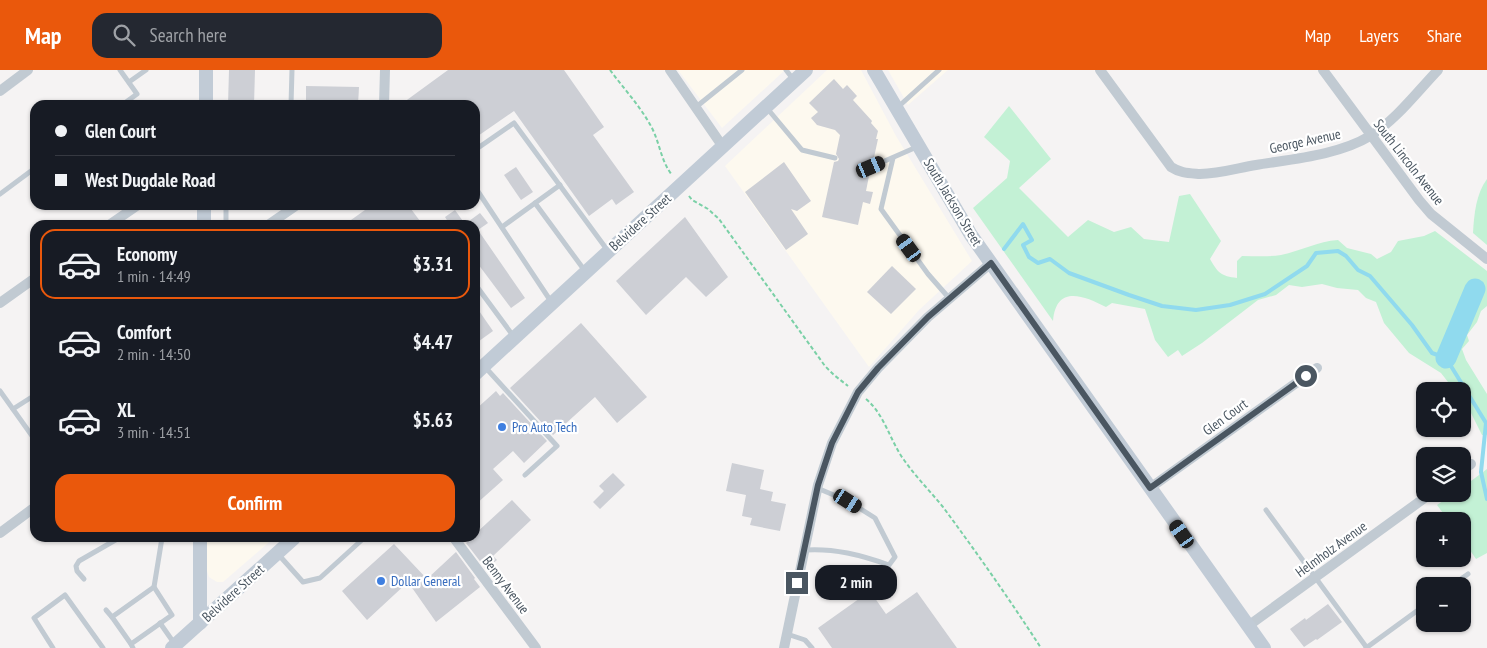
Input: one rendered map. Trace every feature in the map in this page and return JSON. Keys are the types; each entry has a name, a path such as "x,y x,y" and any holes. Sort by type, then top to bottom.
{"street":[{"path":"0,90 28,70"},
{"path":"206,70 206,100"},
{"path":"384,100 385,70"},
{"path":"670,70 723,147"},
{"name":"Belvidere Street","path":"480,369 723,147 766,106 790,75 806,70"},
{"name":"South Jackson Street","path":"874,70 959,216 1264,648"},
{"name":"George Avenue","path":"1100,70 1171,167 1178,172 1201,174 1345,148 1370,136 1389,121 1438,70"},
{"name":"South Lincoln Avenue","path":"1323,70 1370,136 1431,214 1487,259"},
{"path":"117,220 131,210"},
{"path":"275,220 289,210"},
{"path":"784,648 817,488 832,443 858,392 899,345 949,298 991,263"},
{"path":"0,302 30,281"},
{"name":"Glen Court","path":"1150,488 1316,368"},
{"name":"Helmholz Avenue","path":"1248,626 1419,502"},
{"path":"0,533 30,511"},
{"path":"200,542 200,623"},
{"name":"Benny Avenue","path":"457,542 536,648"},
{"name":"Belvidere Street","path":"173,646 200,623 284,543"}],"lane":[{"path":"120,70 137,94 129,100"},
{"path":"129,82 146,70"},
{"path":"291,100 292,70"},
{"path":"696,107 742,70"},
{"path":"897,108 938,70"},
{"path":"766,106 802,150 835,158"},
{"path":"480,147 514,123 608,251"},
{"path":"871,167 919,146"},
{"path":"893,158 881,209 928,274 949,298"},
{"path":"0,194 30,172"},
{"path":"502,227 560,185"},
{"path":"480,194 552,303"},
{"path":"535,203 586,272"},
{"path":"480,291 515,337"},
{"path":"480,371 557,446 526,475"},
{"path":"0,391 30,433"},
{"path":"13,409 30,398"},
{"path":"804,550 823,549 862,555 889,565 895,557 875,518 848,501 817,488"},
{"path":"1266,510 1367,648 1416,612"},
{"path":"84,579 76,566 79,561 112,542"},
{"path":"112,617 119,615 154,588 161,542"},
{"path":"284,543 303,582 320,578 360,542"},
{"path":"1464,577 1468,574"},
{"path":"106,610 132,646 136,639 172,615 154,588"},
{"path":"53,648 34,618 65,595 103,648"},
{"path":"158,624 173,646"},
{"path":"787,634 805,640 812,648"}],"path":[{"path":"610,70 646,117 666,168 671,174"},
{"path":"692,200 708,209 719,219 825,366 852,389"},
{"path":"864,397 878,412 899,454 955,524 1016,609 1041,648"}],"shaded area":[{"path":"678,70 785,70 722,128"},
{"path":"827,70 861,70 896,136 972,261 919,310 869,367 725,166"},
{"path":"888,70 948,70 908,105"},
{"path":"207,542 269,542 223,582 217,582 209,577 207,571"}],"green space":[{"path":"1009,106 1051,159 1019,188 1068,237 1088,220 1114,232 1131,227 1144,239 1169,242 1179,196 1190,194 1221,241 1210,259 1220,273 1227,276 1237,278 1237,261 1242,256 1281,255 1323,242 1338,240 1347,248 1371,254 1377,259 1391,252 1398,241 1424,236 1435,231 1487,271 1487,306 1481,311 1477,322 1467,335 1469,341 1462,349 1466,360 1487,394 1487,435 1482,435 1471,413 1471,382 1448,382 1441,373 1409,353 1384,323 1376,302 1366,298 1358,290 1322,284 1302,287 1289,285 1276,295 1258,300 1182,356 1178,350 1168,357 1155,340 1145,309 1112,303 1106,307 1088,299 1072,296 1059,302 1053,321 973,208 1007,178 1010,161 984,137"},
{"path":"1487,179 1487,245 1473,233 1478,198"},
{"path":"1487,469 1487,553 1476,559 1471,552 1471,512 1442,512 1437,505 1441,502 1471,502 1471,481"}],"building":[{"path":"229,70 255,70 254,100 228,100"},
{"path":"448,70 564,70 604,127 593,135 634,192 616,205 612,199 589,216 514,111 480,135 480,100 407,100"},
{"path":"834,79 843,89 847,85 857,96 853,100 872,121 871,123 878,131 873,162 868,164 867,167 870,171 866,191 873,192 870,204 863,202 858,225 822,217 834,162 839,159 836,154 840,135 835,130 817,125 811,118 818,112 809,103"},
{"path":"306,86 359,87 358,100 306,100"},
{"path":"784,162 811,201 797,211 791,209 808,234 786,250 745,192"},
{"path":"516,167 533,192 521,200 504,175"},
{"path":"365,210 412,210 419,220 351,220"},
{"path":"455,210 462,220 447,220 445,217"},
{"path":"480,213 488,223 480,229 480,220 470,220"},
{"path":"685,217 728,277 706,297 686,277 646,315 616,281"},
{"path":"480,233 525,298 511,308 480,267"},
{"path":"892,266 916,289 891,314 867,292"},
{"path":"480,312 493,331 480,340"},
{"path":"581,323 647,397 617,423 595,397 553,435 510,388"},
{"name":"Pro Auto Tech","path":"496,391 500,396 503,393 547,441 524,463 513,451 493,469 503,480 480,501 480,405"},
{"path":"732,463 764,470 760,489 773,492 771,501 786,504 780,531 750,525 752,518 742,516 746,495 726,491"},
{"path":"613,473 625,485 600,509 593,502 604,491 599,486"},
{"path":"512,500 531,520 493,556 497,560 486,569 466,543 480,542 480,529"},
{"path":"394,544 427,579 456,552 480,587 436,622 408,582 367,620 342,591"},
{"path":"870,591 886,614 917,592 957,648 832,648 818,628"},
{"path":"1328,604 1342,622 1304,647 1290,629"}],"waterway":[{"path":"1004,249 1023,224 1032,240 1023,245 1029,257 1038,263 1050,259 1069,273 1129,295 1162,306 1196,310 1230,305 1265,294 1307,266 1316,253 1338,251 1346,256 1358,270 1370,276 1412,325 1432,353 1446,358 1486,423 1481,472 1487,499"},
{"path":"1446,358 1475,289"}],"place":[{"name":"Pro Auto Tech","path":"502,427"},
{"name":"Dollar General","path":"381,581"}],"route":[{"path":"797,583 818,485 832,443 858,392 899,345 972,277 991,263 1150,488 1306,376"}]}
